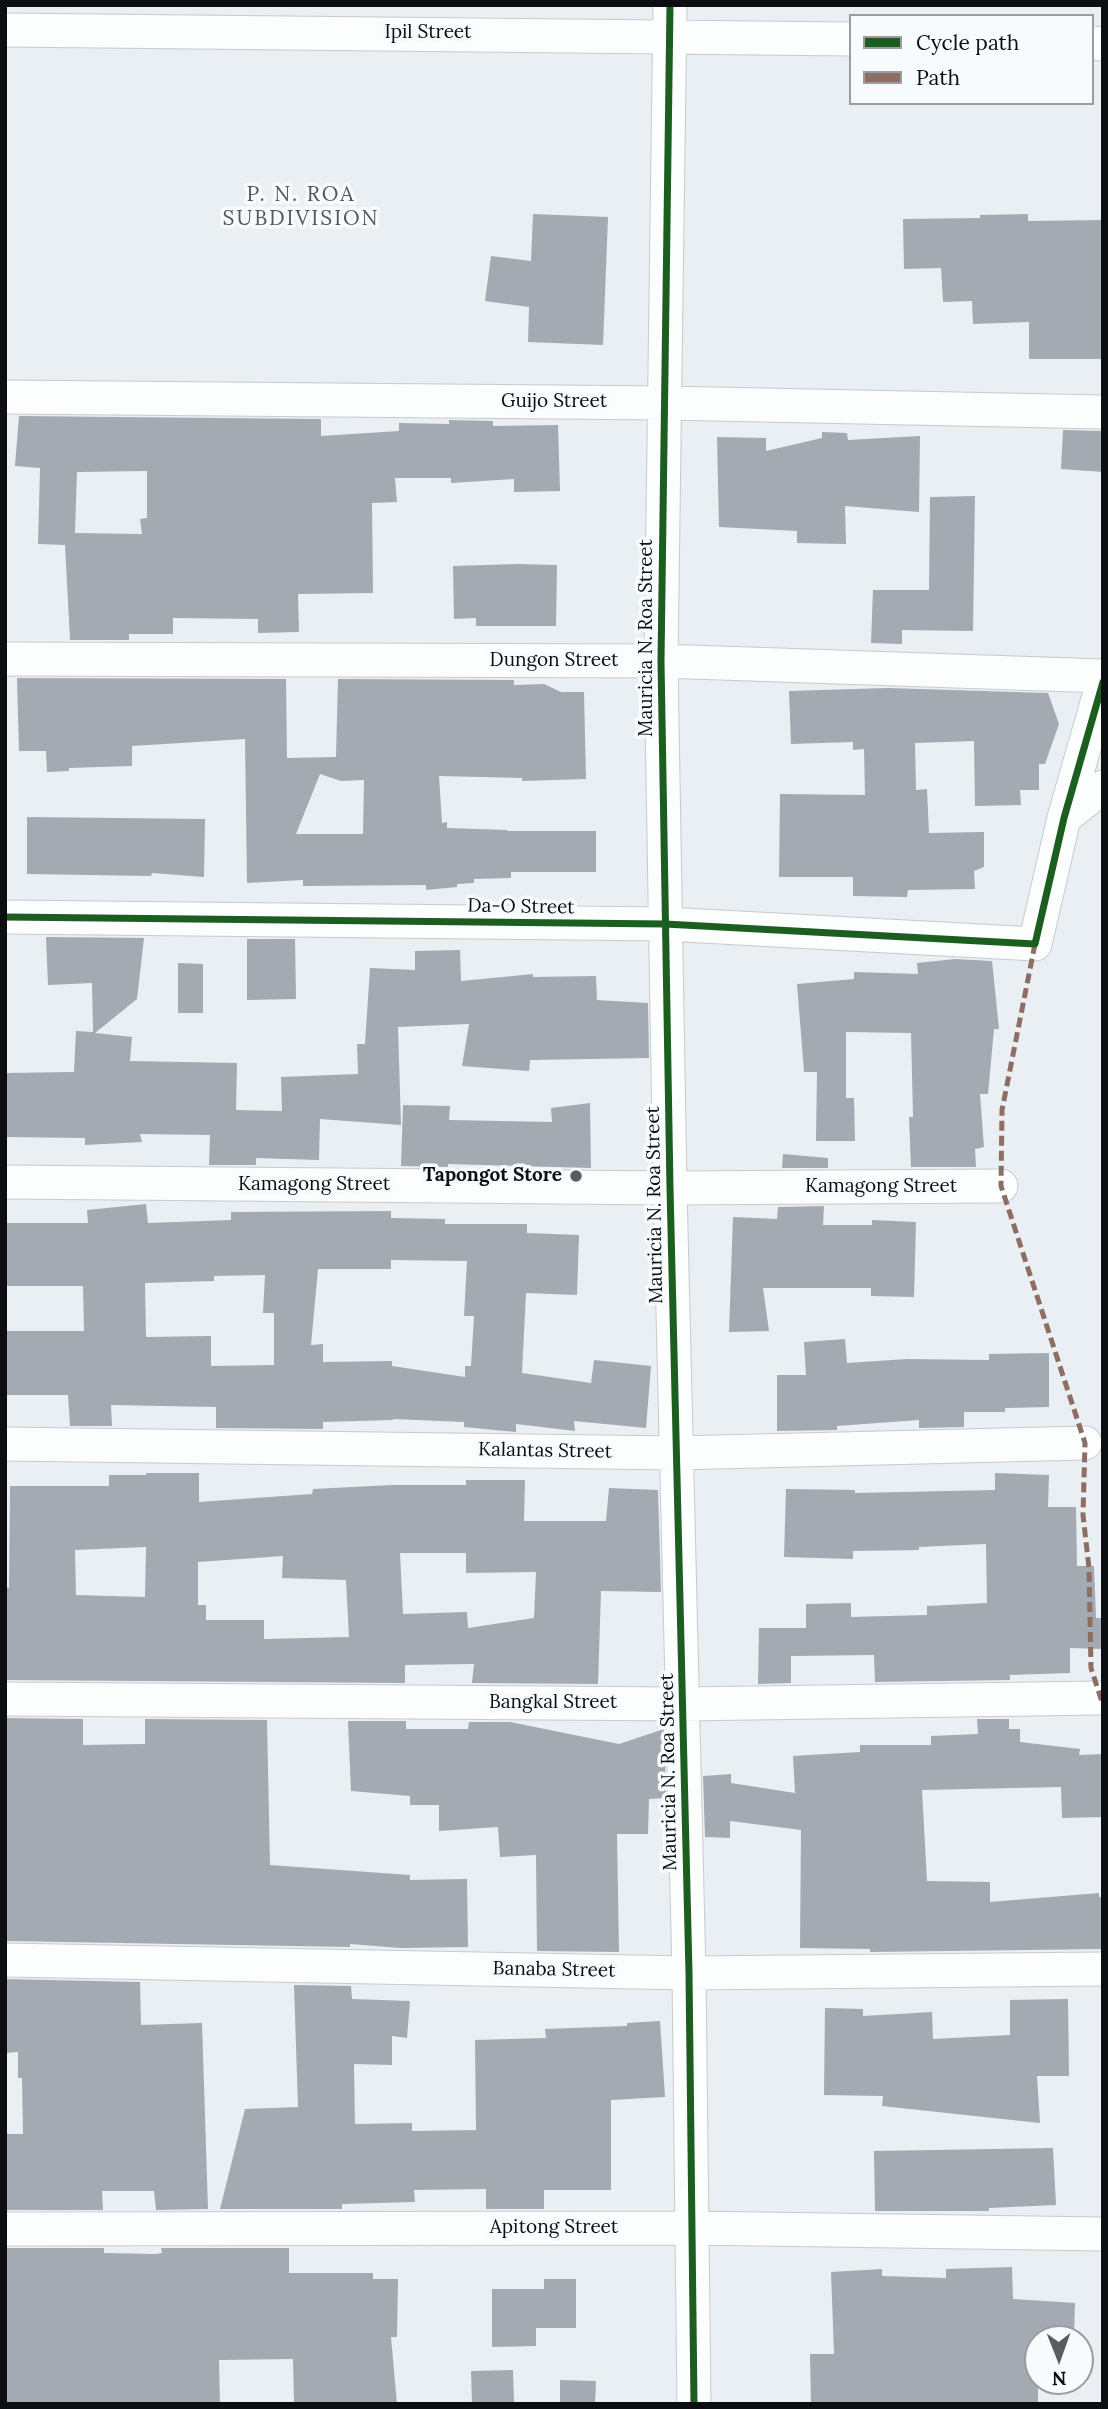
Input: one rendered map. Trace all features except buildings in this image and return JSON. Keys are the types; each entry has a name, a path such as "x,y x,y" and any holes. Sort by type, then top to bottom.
{"street":[{"name":"Ipil Street","path":"5,30 670,20 849,39"},
{"name":"Mauricia N. Roa Street","path":"670,20 661,661 670,1188 689,1973 694,2404"},
{"name":"Guijo Street","path":"5,397 665,403 1103,412"},
{"name":"Dungon Street","path":"5,659 661,661 1103,676"},
{"path":"1064,818 1103,682"},
{"path":"1064,818 1103,787"},
{"name":"Da-O Street","path":"5,917 665,924 1035,944 1064,818"},
{"name":"Kamagong Street","path":"5,1182 670,1188 1001,1186"},
{"name":"Kalantas Street","path":"5,1444 676,1453 1085,1444"},
{"name":"Bangkal Street","path":"5,1699 683,1704 1100,1698"},
{"name":"Banaba Street","path":"5,1960 689,1973 1103,1969"},
{"name":"Apitong Street","path":"5,2229 691,2228 1103,2234"}],"marked path":[{"path":"1035,944 1002,1110 1001,1186 1085,1443 1083,1515 1089,1568 1091,1668 1103,1705"}],"cycle path":[{"path":"670,5 661,661 670,1188 689,1973 694,2404"},
{"path":"5,917 665,924 1035,944 1064,818 1103,682"}],"place":[{"name":"Tapongot Store","path":"576,1176"}],"district":[{"name":"P. N. ROA SUBDIVISION","path":"301,207"}]}
